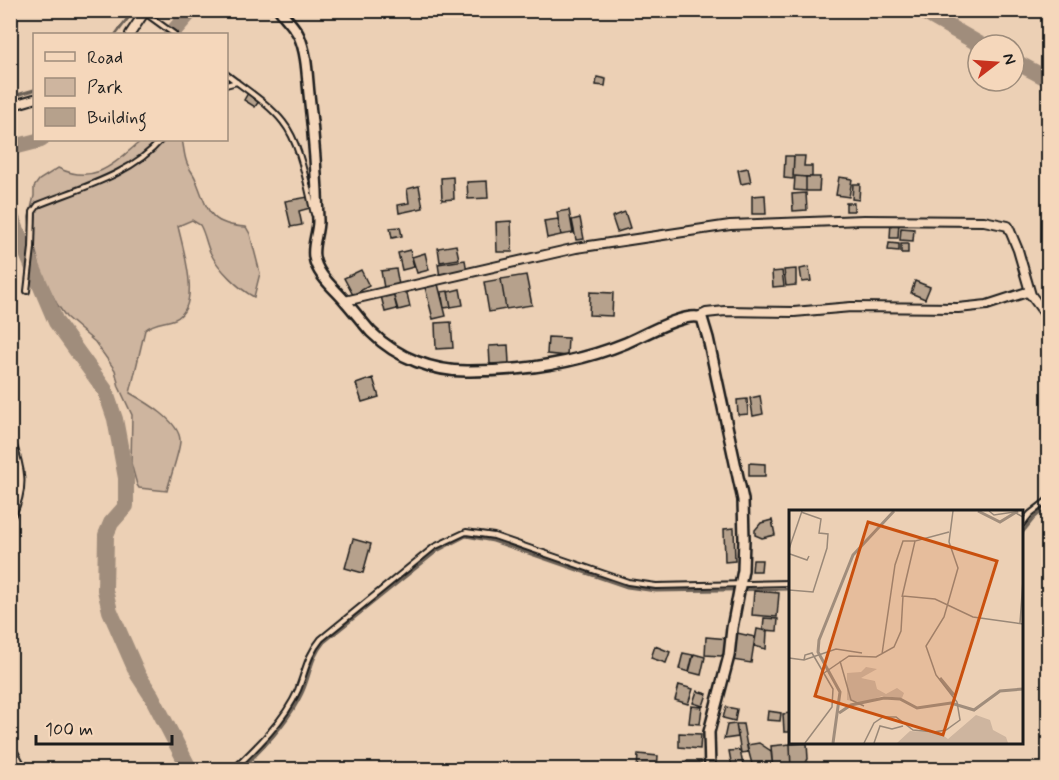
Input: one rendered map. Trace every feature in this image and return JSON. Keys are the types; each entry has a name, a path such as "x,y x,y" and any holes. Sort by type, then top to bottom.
{"street":[{"path":"280,10 299,35 305,56 316,155 318,230 313,246 314,259 325,278 379,339 424,365 442,370 510,370 580,358 625,344 686,318 706,313 794,312 851,307 958,308 987,305 1024,292 1032,295"},
{"path":"131,33 147,14"},
{"path":"10,106 33,99"},
{"path":"345,301 576,248 730,225 864,220 984,221 1008,226 1032,295 1048,318"},
{"path":"698,316 702,318 708,338 743,500 743,560 729,656 709,732 710,770"},
{"path":"10,440 16,456 21,488 17,504 10,516"},
{"path":"10,747 23,770"}],"lane":[{"path":"147,14 173,33"},
{"path":"228,75 276,114 287,128 296,148 318,230"},
{"path":"228,84 238,82"},
{"path":"27,291 33,212 38,205 125,169 153,149 160,141"},
{"path":"1023,523 1048,500"},
{"path":"233,770 258,746 278,722 297,691 308,656 321,639 434,547 453,536 466,532 495,536 628,582 656,586 738,591 789,583"}],"green space":[{"path":"141,141 182,141 187,163 207,208 224,223 246,227 260,273 254,297 223,272 210,252 200,225 192,220 178,226 188,276 188,302 183,312 175,319 156,324 145,330 130,393 161,413 178,433 180,444 167,491 139,488 137,485 131,463 132,415 119,387 115,370 95,342 66,317 57,304 41,272 30,228 29,217 34,187 39,180 58,168 71,173 94,173 122,157"}],"building":[{"path":"597,77 606,79 605,86 596,85"},
{"path":"248,93 259,101 255,107 244,100"},
{"path":"785,156 794,156 793,179 784,178"},
{"path":"794,156 805,156 804,166 812,166 812,177 793,176"},
{"path":"748,168 751,182 741,184 738,170"},
{"path":"795,176 806,177 806,191 794,190"},
{"path":"453,177 454,199 442,200 441,178"},
{"path":"806,177 820,177 819,191 806,191"},
{"path":"839,177 852,179 849,197 836,195"},
{"path":"487,181 488,198 468,199 467,182"},
{"path":"853,184 860,184 859,200 852,199"},
{"path":"419,186 423,208 399,213 398,205 409,203 407,189"},
{"path":"806,193 807,210 793,211 792,194"},
{"path":"765,195 766,214 752,214 752,196"},
{"path":"308,197 310,208 299,211 302,225 291,227 285,201"},
{"path":"846,203 854,203 854,211 846,211"},
{"path":"569,210 573,233 561,235 557,212"},
{"path":"625,212 630,228 617,232 612,217"},
{"path":"580,218 584,239 576,240 572,220"},
{"path":"558,219 561,235 547,238 544,221"},
{"path":"511,221 512,252 497,252 496,222"},
{"path":"891,221 899,221 898,238 890,238"},
{"path":"400,227 402,236 392,238 390,228"},
{"path":"901,228 914,229 913,241 900,240"},
{"path":"889,243 899,244 899,251 888,250"},
{"path":"901,244 908,244 908,253 901,253"},
{"path":"456,245 459,259 440,262 438,248"},
{"path":"410,250 414,267 402,270 398,253"},
{"path":"425,253 429,270 417,273 412,257"},
{"path":"465,260 467,272 440,277 438,264"},
{"path":"809,267 811,281 802,282 800,269"},
{"path":"396,269 399,285 384,288 381,271"},
{"path":"796,269 796,285 786,286 784,270"},
{"path":"361,270 369,286 353,295 344,278"},
{"path":"782,271 784,286 773,287 772,272"},
{"path":"526,275 532,305 506,309 501,279"},
{"path":"501,279 506,309 489,312 484,282"},
{"path":"915,281 930,287 925,299 911,293"},
{"path":"438,284 446,316 433,319 425,287"},
{"path":"406,289 410,307 398,310 393,293"},
{"path":"460,289 463,305 451,307 448,292"},
{"path":"448,291 451,307 444,308 441,292"},
{"path":"590,292 613,293 612,316 589,315"},
{"path":"393,293 397,309 385,312 381,296"},
{"path":"451,322 453,348 436,349 435,323"},
{"path":"548,337 568,338 567,356 547,354"},
{"path":"508,345 509,363 490,364 489,346"},
{"path":"373,378 379,397 362,402 356,384"},
{"path":"760,396 763,414 753,416 750,398"},
{"path":"747,399 748,414 738,415 737,400"},
{"path":"749,463 765,464 765,476 749,476"},
{"path":"772,520 775,535 762,538 755,535 755,530 761,523"},
{"path":"734,528 735,561 725,562 724,529"},
{"path":"353,539 371,544 363,573 345,568"},
{"path":"753,560 762,560 761,571 752,571"},
{"path":"754,591 779,593 777,617 752,615"},
{"path":"764,618 778,619 777,631 763,630"},
{"path":"757,629 767,631 766,649 754,646"},
{"path":"737,633 755,637 751,663 732,660"},
{"path":"706,637 729,639 728,650 721,656 705,655"},
{"path":"655,646 670,652 666,663 651,658"},
{"path":"683,653 693,655 689,672 679,669"},
{"path":"694,654 705,657 701,675 689,672"},
{"path":"679,685 693,689 688,704 675,700"},
{"path":"697,691 707,694 703,706 693,703"},
{"path":"691,706 702,707 700,724 689,723"},
{"path":"726,707 737,709 735,721 723,718"},
{"path":"768,711 781,713 780,721 767,720"},
{"path":"789,713 789,732 784,732 783,714"},
{"path":"736,724 743,724 748,752 741,753"},
{"path":"736,724 738,737 724,739 727,725"},
{"path":"679,733 701,734 700,749 679,747"},
{"path":"759,743 771,751 773,770 753,768 747,745"},
{"path":"790,744 807,744 808,759 802,769 791,770"},
{"path":"790,744 791,770 773,770 771,746"},
{"path":"740,750 743,765 732,767 729,751"},
{"path":"638,754 658,756 657,770 637,770"},
{"path":"685,761 701,761 701,770 684,770"}],"waterway":[{"path":"117,33 134,10"},
{"path":"172,33 192,10"},
{"path":"920,10 966,36"},
{"path":"1026,67 1048,79"},
{"path":"10,97 33,90"},
{"path":"10,148 37,141"},
{"path":"10,214 56,322 105,390 115,419 126,478 126,506 111,523 106,535 105,590 110,611 138,675 151,695 190,770"},
{"path":"1023,532 1048,506"},
{"path":"240,770 290,715 302,693 316,654 324,642 437,551 466,536 493,541 627,587 656,591 789,589"}]}
